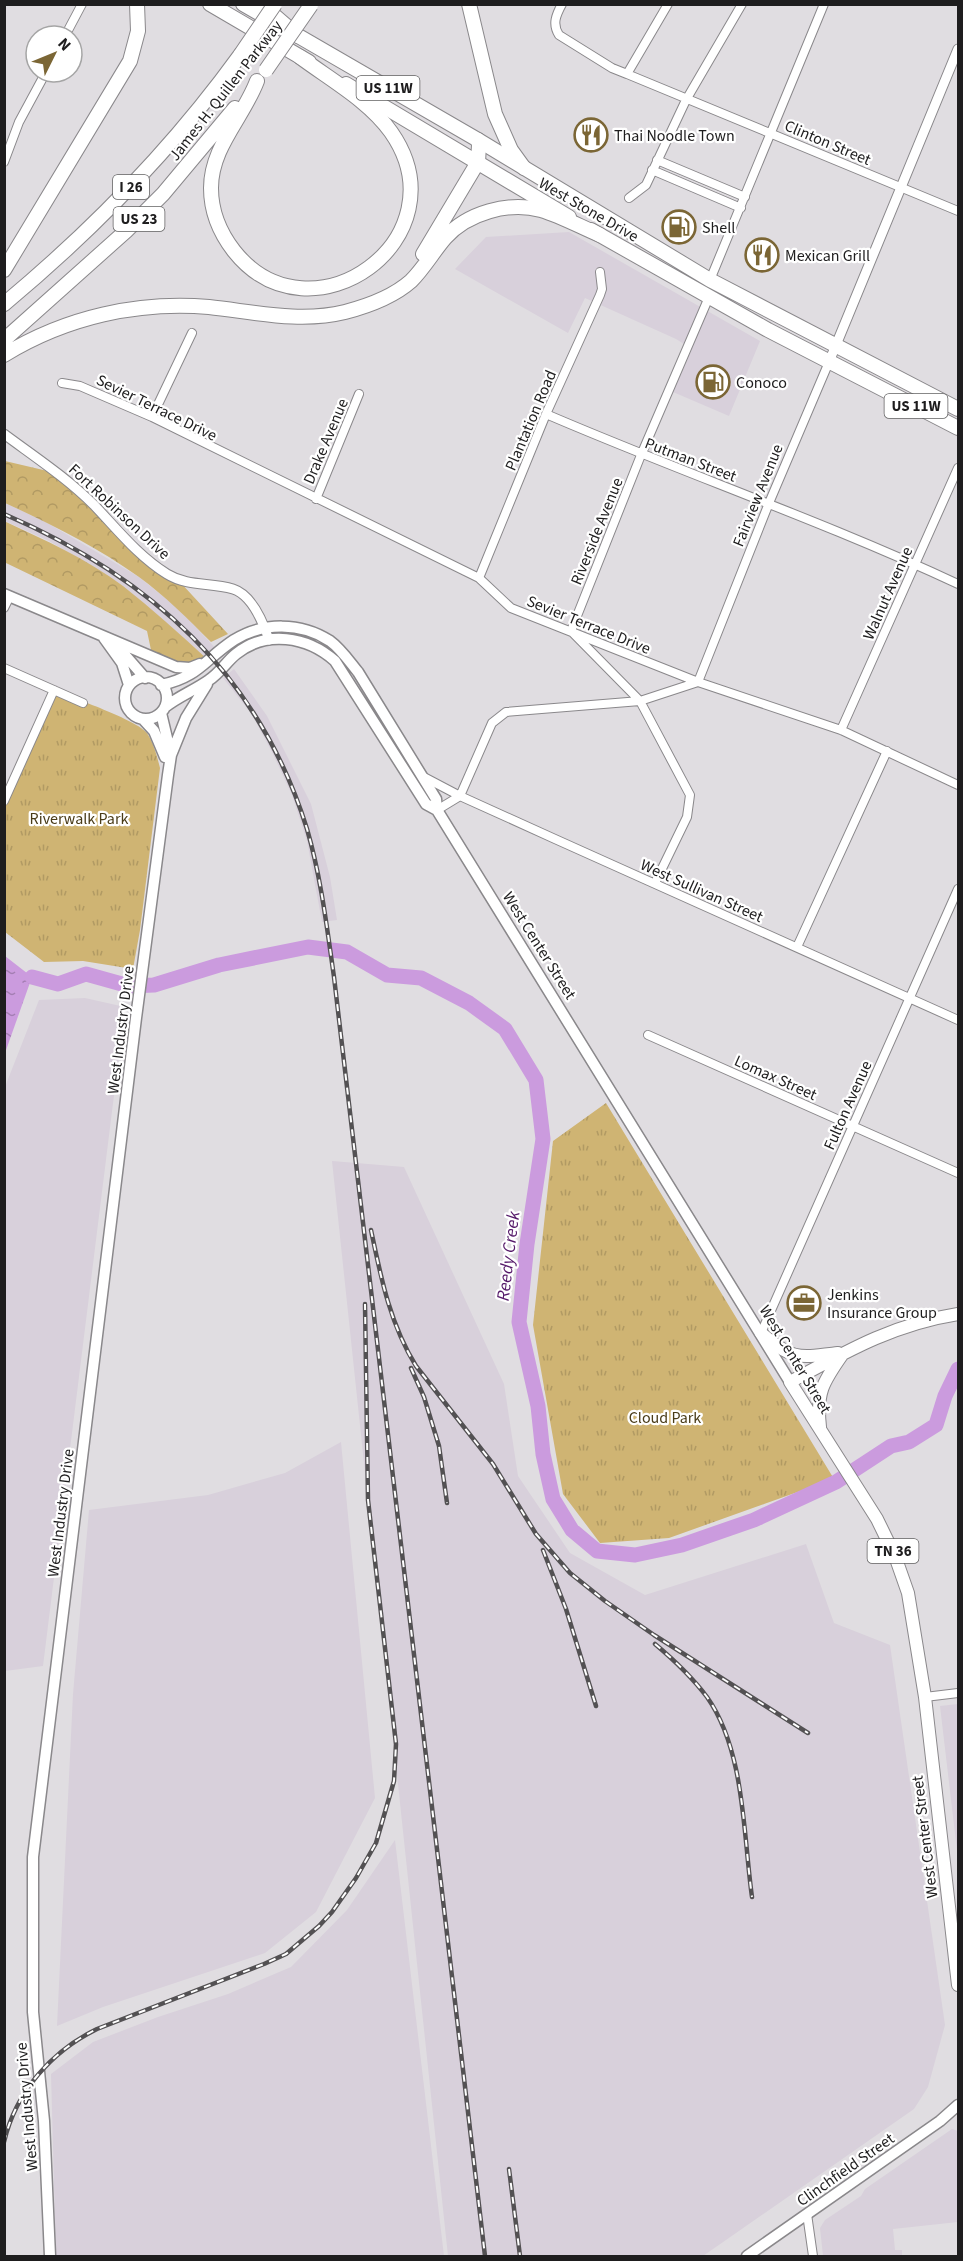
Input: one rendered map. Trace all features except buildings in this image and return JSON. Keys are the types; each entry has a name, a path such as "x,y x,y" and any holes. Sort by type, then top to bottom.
{"highway":[{"path":"4,270 130,60 138,31 137,4"},
{"name":"West Stone Drive","path":"210,4 709,297 958,428"},
{"name":"West Stone Drive","path":"243,4 477,140 710,280 958,409"},
{"path":"261,4 298,36"},
{"name":"James H. Quillen Parkway","path":"4,304 89,229 179,134 241,54 275,4"},
{"path":"469,4 495,114 511,150 524,168"},
{"name":"James H. Quillen Parkway","path":"4,340 88,268 163,194 266,70 311,5"},
{"path":"257,81 250,98 224,140 212,175 212,204 221,231 239,256 250,266 261,274 288,285 332,286 363,273 387,254 402,227 410,187 405,159 392,134 376,113 300,57"},
{"path":"378,301 415,265 478,162 477,140"},
{"path":"4,355 56,329 85,318 147,307 180,306 313,317 348,311 378,301 400,290 456,228 487,212 511,207 541,210 600,235"},
{"path":"617,244 631,245 695,282 710,280"},
{"path":"709,297 721,294 758,314 775,314"}],"main road":[{"path":"7,595 177,667 190,668 206,662"},
{"name":"West Center Street","path":"161,685 194,674 234,640 265,628 285,627 312,632 330,641 358,672 436,799 437,810 877,1519 895,1556 908,1593 925,1697 953,1895 958,1985"},
{"path":"108,639 146,678"},
{"path":"108,639 122,663 129,686"},
{"name":"West Center Street","path":"163,710 210,680 237,652 247,646 269,640 286,639 302,642 326,653 335,661 426,804 437,810"},
{"path":"146,678 155,680 161,685 167,699 163,710 154,718 143,719 132,715 127,709 125,694 129,686 136,680 146,678"},
{"path":"171,755 186,718 210,680"},
{"name":"West Industry Drive","path":"50,2256 44,2121 33,2012 33,1857 136,1018 171,755 163,710"},
{"name":"West Industry Drive","path":"143,719 154,731 164,756 168,775"},
{"path":"790,1382 882,1334 929,1319 958,1314"},
{"path":"761,1333 780,1349 800,1357 845,1352"},
{"path":"821,1432 818,1408 822,1387 845,1352"},
{"name":"Clinchfield Street","path":"747,2256 940,2121 958,2105"}],"street":[{"path":"71,24 82,4"},
{"name":"Clinton Street","path":"562,4 555,26 559,35 612,68 958,211"},
{"path":"627,74 668,4"},
{"path":"629,198 646,185 686,100 742,4"},
{"path":"710,280 824,4"},
{"name":"Fairview Avenue","path":"698,682 769,503 836,347 958,49"},
{"path":"4,162 19,122 40,84"},
{"path":"657,160 745,197"},
{"path":"652,170 741,208"},
{"name":"Plantation Road","path":"479,578 546,414 600,295 602,289 600,272"},
{"name":"Riverside Avenue","path":"571,631 641,455 709,297"},
{"path":"152,417 192,333"},
{"name":"Sevier Terrace Drive","path":"62,383 80,386 152,417 479,578 511,608 698,682 841,729 958,785"},
{"name":"Drake Avenue","path":"316,499 359,394"},
{"name":"Putman Street","path":"546,414 641,455 769,503 958,584"},
{"name":"Fort Robinson Drive","path":"4,434 75,488 145,559 180,582 234,589 246,598 265,628 269,640"},
{"name":"Walnut Avenue","path":"841,729 958,468"},
{"path":"4,608 7,595"},
{"path":"571,631 640,701 690,795 687,817 655,883"},
{"path":"4,668 83,703"},
{"path":"437,810 460,796 492,723 506,712 640,701 698,682"},
{"path":"4,801 54,690"},
{"path":"797,947 886,751"},
{"name":"West Sullivan Street","path":"421,775 460,796 958,1020"},
{"name":"Fulton Avenue","path":"761,1333 958,889"},
{"name":"Lomax Street","path":"648,1035 958,1173"},
{"path":"925,1697 958,1693"},
{"path":"807,2214 813,2256"}],"shaded area":[{"path":"569,232 760,341 729,416 673,392 692,349 676,339 585,298 568,333 455,269 486,237"},
{"path":"5,503 44,521 139,577 180,610 219,652 207,659 175,630 85,562 49,541 5,521"},
{"path":"234,669 267,716 311,804 330,877 337,920 322,922 307,841 292,795 251,713 223,678"},
{"path":"85,998 125,1007 43,1666 5,1671 5,1087 39,1000"},
{"path":"332,1161 404,1167 504,1384 518,1476 570,1553 645,1595 806,1544 834,1623 890,1645 945,2025 928,2087 914,2109 703,2256 448,2256"},
{"path":"341,1442 375,1798 316,1912 265,1953 103,2007 57,2026 73,1694 89,1510 208,1495 285,1473"},
{"path":"958,1704 958,1859 940,1706"},
{"path":"395,1840 444,2256 56,2256 51,2074 93,2042 228,1994 291,1967 347,1910"},
{"path":"952,2129 958,2131 958,2222 893,2229 895,2250 902,2250 902,2256 823,2256 820,2228 825,2220 861,2196 865,2189"}],"green space":[{"path":"5,461 56,473 123,537 180,582 228,634 211,642 158,592 123,566 74,537 5,503"},
{"path":"4,521 65,550 109,576 145,604 207,659 176,667 151,650 147,631 6,563"},
{"name":"Riverwalk Park","path":"54,690 141,728 147,733 158,759 160,768 133,969 83,961 44,962 5,932 5,801"},
{"name":"Cloud Park","path":"606,1103 834,1479 669,1538 600,1543 563,1494 533,1325 553,1141"}],"water":[{"path":"5,956 32,977 5,1053"}],"waterway":[{"name":"Reedy Creek","path":"32,977 58,984 86,974 129,986 154,985 219,965 308,947 347,952 387,975 421,978 469,1003 505,1029 536,1080 543,1139 527,1244 519,1322 538,1406 543,1454 553,1499 572,1530 597,1551 635,1555 682,1545 754,1520 836,1482 891,1446 909,1442 936,1425 945,1396 958,1369"}],"railway":[{"path":"4,514 57,539 106,568 151,600 192,637 229,678 260,723 286,774 312,847 334,977 485,2256"},
{"path":"371,1230 393,1317 407,1350 416,1366 493,1464 536,1534 570,1573 605,1601 808,1733"},
{"path":"4,2142 17,2106 27,2090 38,2075 65,2049 97,2029 286,1954 332,1912 356,1878 376,1843 394,1781 396,1744 368,1500 365,1304"},
{"path":"411,1368 424,1397 439,1446 447,1503"},
{"path":"543,1550 566,1609 596,1706"},
{"path":"655,1644 683,1669 707,1697 729,1742 740,1793 752,1897"},
{"path":"509,2169 520,2256"}],"place":[{"name":"Thai Noodle Town","path":"591,135"},
{"name":"Shell","path":"679,227"},
{"name":"Mexican Grill","path":"762,255"},
{"name":"Conoco","path":"713,382"},
{"name":"Jenkins Insurance Group","path":"804,1303"}]}
